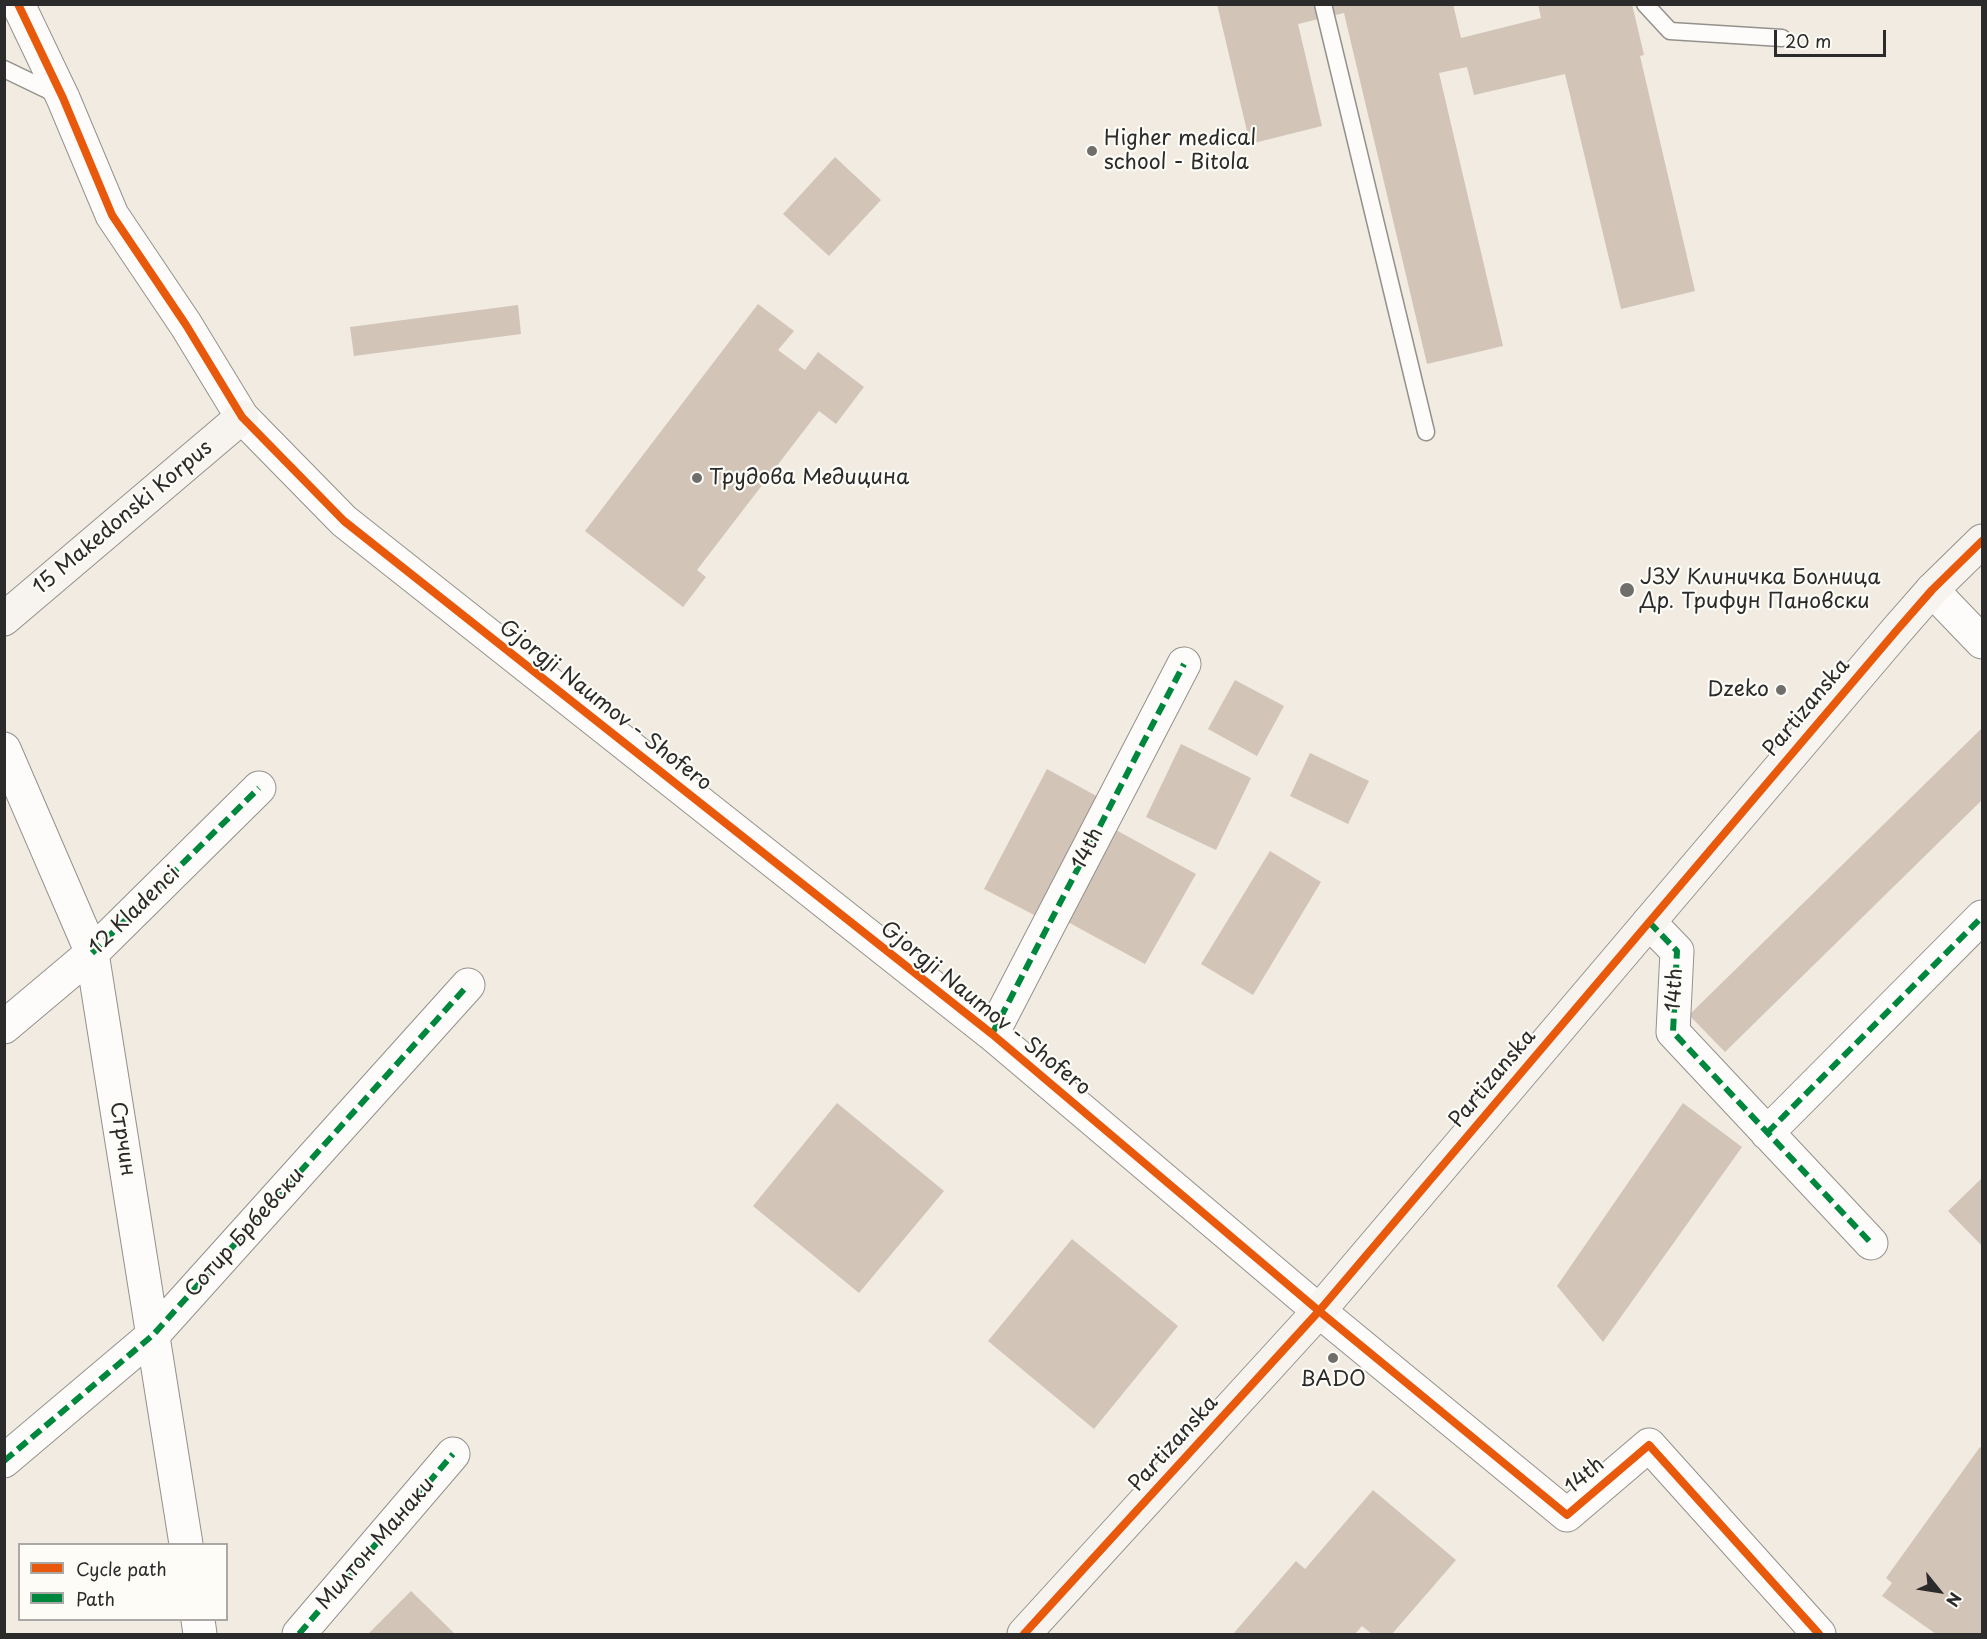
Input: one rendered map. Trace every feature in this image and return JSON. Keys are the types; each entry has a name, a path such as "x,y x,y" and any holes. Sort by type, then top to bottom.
{"street":[{"name":"Gjorgji Naumov - Shofero","path":"18,4 63,98 112,215 186,325 243,417 344,521 992,1034 1319,1311"},
{"name":"15 Makedonski Korpus","path":"4,619 243,417"},
{"name":"Partizanska","path":"1024,1635 1319,1311 1932,590 1983,541"},
{"path":"1932,590 1983,642"},
{"name":"14th","path":"992,1034 1184,664"},
{"name":"Стрчин","path":"4,749 92,953 186,1543"},
{"name":"12 Kladenci","path":"4,1026 92,953 259,788"},
{"path":"1767,1133 1983,916"},
{"name":"14th","path":"1650,922 1677,951 1673,1032 1871,1243"},
{"name":"Сотир Брбевски","path":"4,1461 153,1335 468,985"},
{"name":"14th","path":"1319,1311 1567,1515 1649,1445 1819,1635"},
{"name":"Милтон Манаки","path":"298,1635 453,1454"}],"lane":[{"path":"1323,4 1426,432"},
{"path":"1645,4 1670,31 1782,38"},
{"path":"4,69 63,98"}],"building":[{"path":"1217,4 1453,4 1461,38 1541,18 1538,4 1632,4 1644,55 1640,56 1695,291 1621,309 1565,74 1474,95 1467,67 1439,73 1503,346 1427,364 1344,13 1298,24 1322,126 1250,144"},
{"path":"835,157 881,200 829,256 783,214"},
{"name":"Трудова Медицина","path":"758,304 794,331 778,350 805,370 818,352 864,387 836,424 819,411 697,570 706,577 683,607 585,531"},
{"path":"518,305 521,334 354,356 350,327"},
{"path":"1235,680 1284,706 1257,756 1208,729"},
{"path":"1982,728 1982,800 1725,1052 1689,1015"},
{"path":"1181,744 1251,778 1216,850 1146,817"},
{"path":"1310,753 1369,781 1348,824 1290,796"},
{"path":"1047,769 1102,799 1040,918 984,889"},
{"path":"1116,830 1196,874 1145,964 1066,921"},
{"path":"1270,851 1321,882 1253,995 1201,964"},
{"path":"837,1103 944,1191 859,1293 753,1206"},
{"path":"1683,1103 1742,1147 1603,1342 1557,1286"},
{"path":"1982,1178 1982,1246 1948,1211"},
{"path":"1072,1239 1178,1326 1094,1429 988,1341"},
{"path":"1980,1447 1982,1449 1982,1634 1936,1634 1882,1596 1892,1583 1886,1578"},
{"path":"1373,1490 1456,1560 1392,1634 1372,1634 1362,1626 1355,1634 1233,1634 1296,1561 1305,1569"},
{"path":"411,1591 455,1634 368,1634"}],"marked path":[{"path":"992,1034 1184,664"},
{"path":"92,953 259,788"},
{"path":"1767,1133 1982,917"},
{"path":"1649,922 1677,951 1673,1032 1871,1243"},
{"path":"4,1461 153,1335 468,985"},
{"path":"299,1634 453,1454"}],"cycle path":[{"path":"18,4 63,98 112,215 186,325 242,417 344,521 992,1034 1319,1311 1567,1515 1649,1445 1819,1634"},
{"path":"1024,1634 1319,1311 1897,630 1932,590 1982,541"}],"place":[{"name":"Higher medical school - Bitola","path":"1092,151"},
{"name":"Трудова Медицина","path":"697,478"},
{"name":"ЈЗУ Клиничка Болница Др. Трифун Пановски","path":"1627,590"},
{"name":"Dzeko","path":"1781,690"},
{"name":"BADO","path":"1333,1358"}]}
